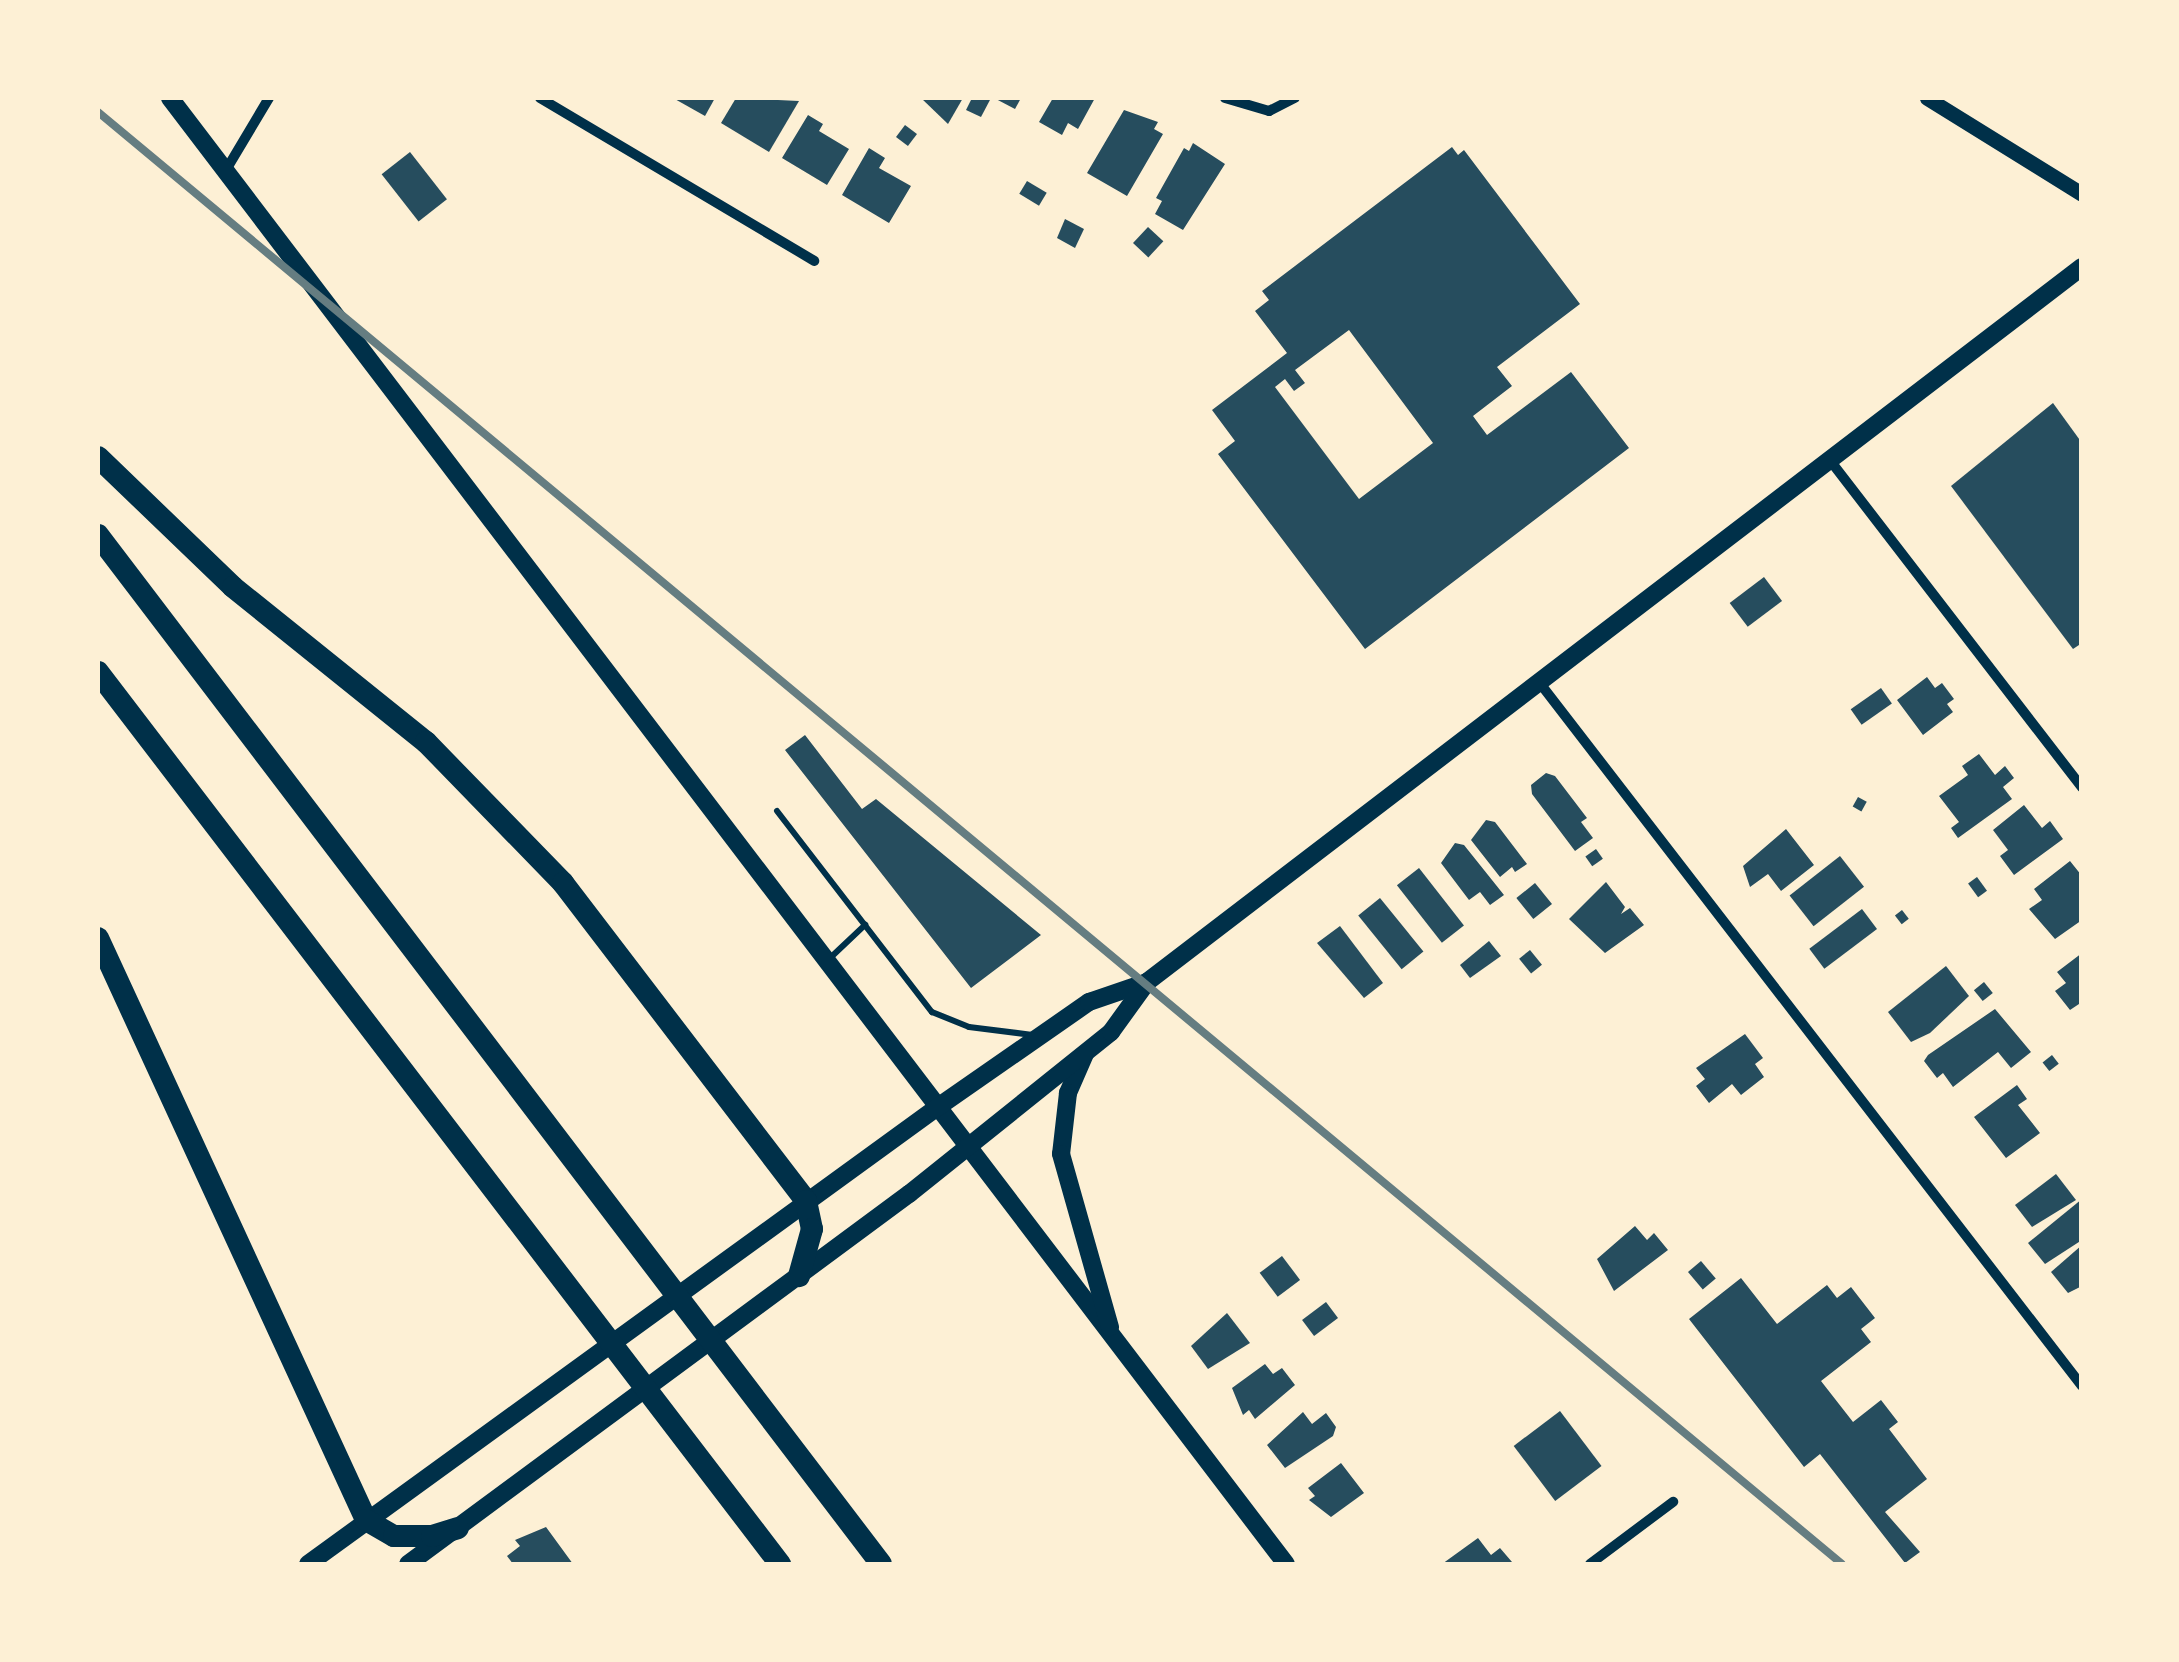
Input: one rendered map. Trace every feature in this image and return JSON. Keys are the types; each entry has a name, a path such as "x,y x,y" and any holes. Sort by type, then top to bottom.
{"highway":[{"path":"98,456 234,587 426,742 497,811 563,884 806,1201 812,1229 799,1276"},
{"path":"98,535 882,1564"},
{"path":"98,672 780,1564"},
{"path":"98,938 366,1520 394,1536 458,1528"}],"main road":[{"path":"170,98 824,963 1286,1564"},
{"path":"408,1564 966,1149 1110,1032 1148,982 2082,267"},
{"path":"308,1564 935,1108 1089,1002 1148,982"},
{"path":"1086,1052 1068,1093 1061,1154 1114,1342"}],"street":[{"path":"226,170 269,98"},
{"path":"540,98 814,261"},
{"path":"1224,98 1269,111 1295,98"},
{"path":"1927,98 2082,194"},
{"path":"1829,459 2082,788"},
{"path":"1539,682 2082,1386"},
{"path":"1590,1564 1673,1502"}],"lane":[{"path":"777,811 932,1012 969,1027 1039,1037"},
{"path":"824,963 865,925"}],"building":[{"path":"673,98 715,98 705,116"},
{"path":"736,98 799,101 769,152 721,123"},
{"path":"921,98 963,98 948,124"},
{"path":"972,98 991,98 981,117 966,110"},
{"path":"994,98 1021,98 1015,109"},
{"path":"1053,98 1095,98 1078,129 1068,123 1062,135 1039,122"},
{"path":"1124,110 1158,122 1154,129 1163,134 1127,196 1087,173"},
{"path":"808,115 823,124 819,131 849,149 827,185 782,158"},
{"path":"905,125 917,134 908,146 896,137"},
{"path":"1193,143 1225,164 1183,230 1155,214 1162,201 1156,198 1184,148 1189,151"},
{"path":"1452,147 1458,155 1464,150 1580,304 1497,367 1512,386 1473,416 1487,435 1571,372 1629,448 1365,649 1218,454 1235,441 1212,410 1287,353 1255,311 1269,300 1262,291","holes":["1349,330 1433,443 1359,499 1275,387 1285,379 1294,391 1305,383 1295,370"]},
{"path":"869,148 885,158 879,168 911,186 889,223 842,195"},
{"path":"410,152 447,199 419,221 382,174"},
{"path":"1027,181 1047,193 1039,206 1019,194"},
{"path":"1065,219 1084,229 1075,248 1057,238"},
{"path":"1148,227 1163,241 1148,257 1133,243"},
{"path":"2053,403 2082,443 2082,643 2073,649 1951,486"},
{"path":"1764,577 1782,601 1748,627 1730,603"},
{"path":"1927,677 1935,688 1942,683 1954,699 1947,704 1953,712 1923,735 1897,700"},
{"path":"1881,688 1892,704 1862,725 1851,709"},
{"path":"805,735 862,809 876,799 1041,935 971,988 785,750"},
{"path":"1979,754 1995,775 2005,766 2014,778 2003,787 2012,799 1958,838 1951,828 1959,822 1939,796 1968,775 1962,766"},
{"path":"1546,773 1555,776 1587,818 1581,822 1593,838 1575,851 1532,794 1531,785"},
{"path":"1858,797 1867,802 1861,811 1853,807"},
{"path":"2024,805 2042,828 2050,821 2063,839 2014,875 2000,856 2008,850 1993,830"},
{"path":"1486,820 1495,822 1527,864 1515,872 1512,867 1500,877 1471,840"},
{"path":"1786,829 1814,865 1781,891 1768,874 1750,887 1743,866"},
{"path":"1455,843 1464,845 1504,895 1490,905 1480,892 1469,900 1441,863"},
{"path":"1596,849 1603,859 1592,866 1585,856"},
{"path":"1840,856 1864,887 1814,926 1790,895"},
{"path":"2070,861 2082,876 2082,920 2055,939 2029,909 2042,900 2034,889"},
{"path":"1419,868 1464,926 1442,943 1397,885"},
{"path":"1977,877 1987,891 1978,897 1968,883"},
{"path":"1606,882 1625,907 1621,914 1630,908 1644,925 1605,953 1569,919"},
{"path":"1535,883 1552,904 1533,919 1516,898"},
{"path":"1380,898 1423,952 1402,969 1358,916"},
{"path":"1862,909 1877,929 1824,969 1809,949"},
{"path":"1902,910 1909,919 1902,924 1895,916"},
{"path":"1340,926 1383,983 1364,998 1317,943"},
{"path":"1489,941 1501,956 1470,978 1460,965"},
{"path":"1530,950 1542,965 1531,974 1519,959"},
{"path":"2082,953 2082,1002 2070,1010 2055,991 2066,983 2057,972"},
{"path":"1946,966 1969,996 1930,1033 1911,1042 1888,1012"},
{"path":"1984,982 1993,993 1983,1001 1974,990"},
{"path":"1995,1009 2031,1052 2011,1068 1998,1052 1953,1087 1943,1073 1937,1078 1924,1061 1928,1055"},
{"path":"1745,1034 1763,1058 1755,1064 1764,1077 1741,1095 1732,1084 1709,1103 1696,1086 1705,1079 1696,1068"},
{"path":"2052,1055 2059,1064 2049,1071 2043,1062"},
{"path":"2017,1085 2027,1099 2018,1105 2040,1133 2006,1158 1974,1117"},
{"path":"2056,1174 2076,1200 2032,1227 2015,1205"},
{"path":"2082,1199 2082,1240 2045,1264 2028,1243"},
{"path":"1635,1226 1647,1240 1654,1233 1668,1250 1614,1291 1597,1259"},
{"path":"2082,1245 2082,1286 2068,1293 2051,1272"},
{"path":"1282,1256 1300,1280 1278,1297 1260,1273"},
{"path":"1701,1261 1716,1279 1703,1290 1688,1272"},
{"path":"1741,1278 1777,1324 1827,1285 1837,1298 1851,1287 1875,1318 1861,1329 1871,1342 1821,1381 1853,1422 1881,1400 1898,1422 1889,1429 1927,1479 1885,1512 1920,1552 1905,1563 1820,1454 1804,1467 1689,1319"},
{"path":"1326,1302 1338,1318 1314,1336 1302,1320"},
{"path":"1227,1313 1250,1343 1208,1369 1191,1346"},
{"path":"1265,1364 1273,1374 1282,1368 1295,1385 1255,1419 1249,1410 1243,1415 1232,1388"},
{"path":"1560,1411 1602,1466 1555,1501 1514,1446"},
{"path":"1303,1412 1312,1424 1326,1413 1336,1427 1333,1436 1285,1468 1267,1445"},
{"path":"1341,1463 1364,1493 1331,1517 1309,1500 1315,1496 1308,1488"},
{"path":"546,1527 573,1564 513,1564 507,1556 520,1546 515,1540"},
{"path":"1478,1538 1491,1555 1500,1548 1512,1562 1442,1564"}],"railway":[{"path":"98,112 1842,1564"}]}
